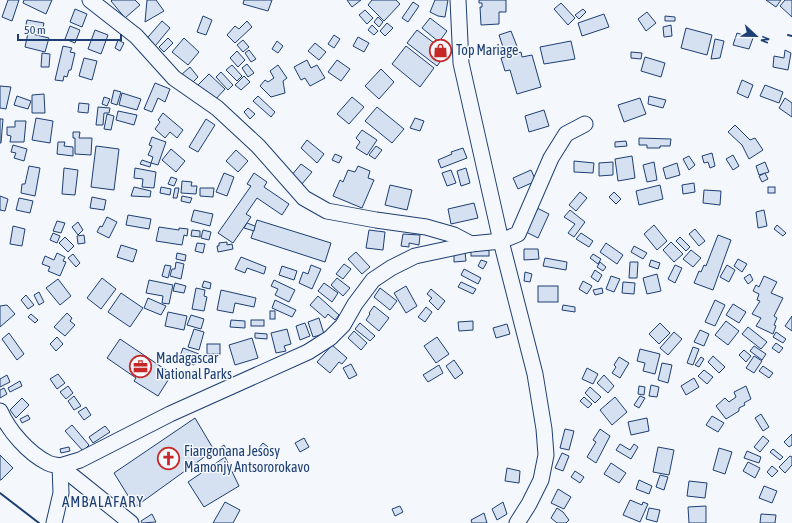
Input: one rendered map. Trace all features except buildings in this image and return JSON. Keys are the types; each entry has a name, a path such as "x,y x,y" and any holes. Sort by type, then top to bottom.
{"street":[{"path":"90,0 136,36 174,78 217,108 258,146 304,198 327,211 426,227 454,235 471,244"},
{"path":"458,0 461,63 501,241 535,374 544,429 546,455 541,480 529,504 517,523"},
{"path":"60,466 80,460 170,414 308,352 330,338 343,325 355,304 373,280 391,268 415,256 471,244 501,241 518,234 551,158 566,134 585,124"},
{"path":"0,411 13,433 32,452 48,463 60,466 131,523"},
{"path":"54,523 61,493 60,466"}],"wall":[{"path":"788,35 792,36"},
{"path":"0,493 39,523"}],"place":[{"name":"Top Mariage","path":"441,50"},
{"name":"Madagascar National Parks","path":"140,366"},
{"name":"Fiangonana Jesosy Mamonjy Antsororokavo","path":"169,459"}],"district":[{"name":"AMBALAFARY","path":"103,501"}]}
